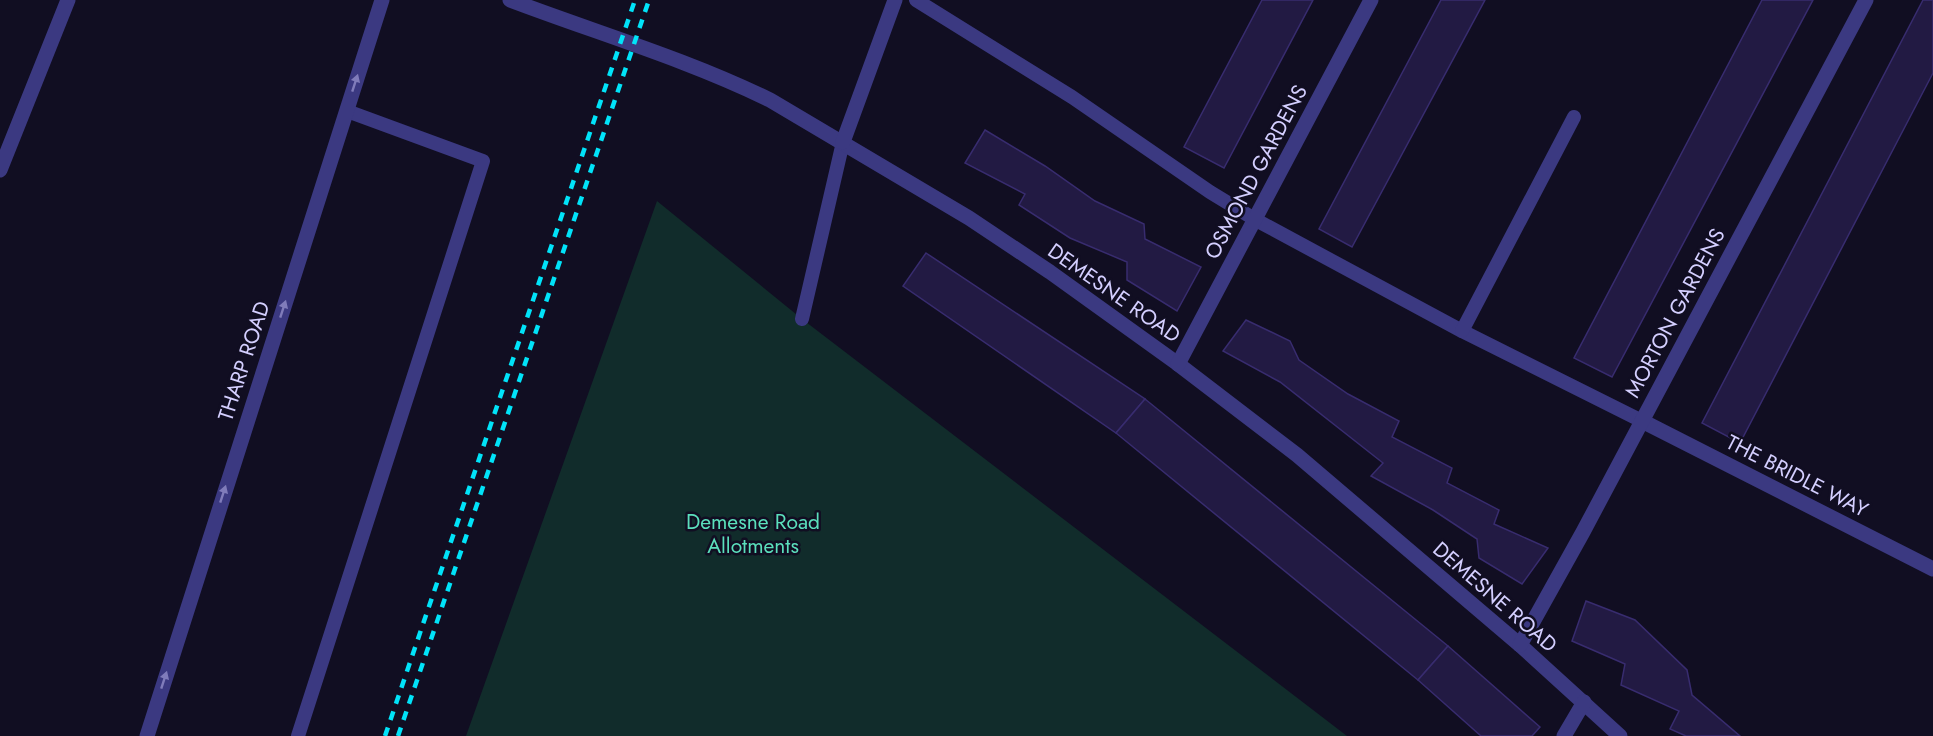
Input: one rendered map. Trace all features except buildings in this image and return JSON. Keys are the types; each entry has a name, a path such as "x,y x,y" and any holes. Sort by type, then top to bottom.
{"street":[{"path":"0,170 68,0"},
{"name":"THARP ROAD","path":"147,736 382,0"},
{"name":"DEMESNE ROAD","path":"510,0 669,56 738,84 791,111 969,218 1050,272 1178,364 1297,455 1520,645 1620,736"},
{"path":"843,142 895,0"},
{"name":"OSMOND GARDENS","path":"1178,364 1371,0"},
{"name":"MORTON GARDENS","path":"1520,645 1573,552 1866,0"},
{"name":"THE BRIDLE WAY","path":"1642,421 1933,569"},
{"path":"1564,736 1584,702"}],"lane":[{"path":"916,0 1072,97 1210,192 1256,220 1462,331 1642,421"},
{"path":"298,736 483,161 346,111"},
{"path":"1462,331 1574,117"},
{"path":"802,319 843,142"}],"green space":[{"name":"Demesne Road Allotments","path":"657,201 802,319 1347,736 466,736"}],"railway":[{"path":"385,736 635,0"},
{"path":"398,736 649,0"}]}
